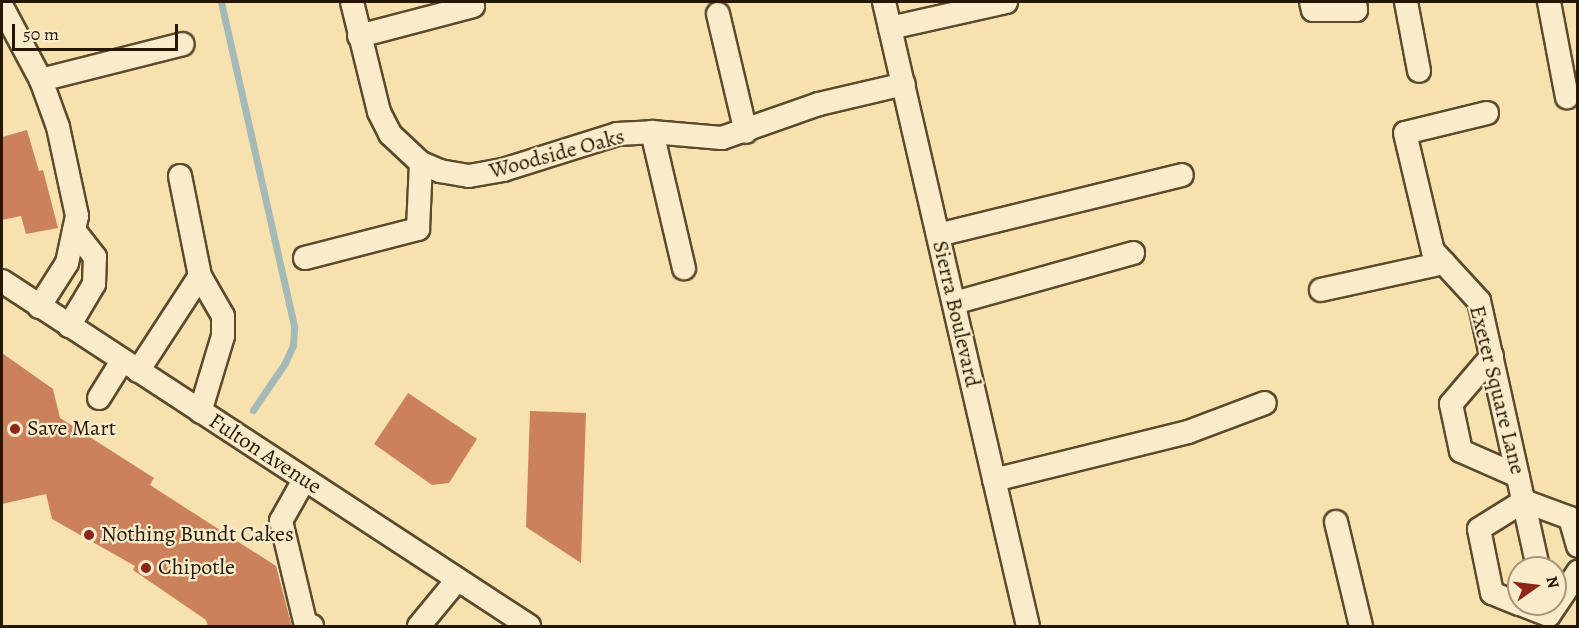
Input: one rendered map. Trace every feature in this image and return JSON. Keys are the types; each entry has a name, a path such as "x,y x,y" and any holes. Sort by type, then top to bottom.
{"street":[{"name":"Woodside Oaks","path":"352,2 358,36 379,112 390,134 421,163 440,171 487,174 616,134 652,132 705,139 746,132 798,110 904,84"},
{"name":"Sierra Boulevard","path":"884,2 1028,627"},
{"path":"890,28 1006,2"},
{"path":"1312,6 1356,10 1355,2"},
{"path":"1406,2 1419,71"},
{"path":"1549,2 1568,97"},
{"path":"358,36 473,6"},
{"path":"2,7 41,81 69,174 77,216 67,263 39,307"},
{"path":"718,14 746,132"},
{"path":"41,81 183,44"},
{"name":"Exeter Square Lane","path":"1487,113 1405,133 1433,251 1479,301 1535,556"},
{"path":"652,132 684,268"},
{"path":"305,258 418,229 421,163"},
{"path":"938,235 1182,175"},
{"path":"180,177 200,276 223,316 223,336 200,412"},
{"path":"69,326 94,284 95,257 74,230"},
{"path":"954,303 1133,253"},
{"path":"1321,290 1444,263"},
{"path":"99,398 130,366 200,276"},
{"name":"Fulton Avenue","path":"2,281 529,627"},
{"path":"1492,356 1451,404 1461,452 1518,476"},
{"path":"994,480 1188,432 1265,403"},
{"path":"304,480 281,521 306,626 312,627"},
{"path":"1507,599 1492,593 1479,529 1524,501 1570,518 1578,546"},
{"path":"1336,522 1361,627"},
{"path":"1567,588 1578,572"},
{"path":"419,627 458,580"}],"building":[{"path":"27,130 39,171 43,170 58,228 26,234 21,216 2,220 2,137"},
{"path":"2,353 53,389 60,418 154,478 150,485 276,566 292,627 208,627 206,620 133,570 135,566 52,519 46,494 2,504"},
{"path":"408,393 477,439 449,483 432,485 374,444"},
{"path":"530,411 586,413 581,563 526,527"}],"waterway":[{"path":"221,2 294,327 293,345 285,363 253,410"}],"place":[{"name":"Save Mart","path":"15,429"},
{"name":"Nothing Bundt Cakes","path":"89,535"},
{"name":"Chipotle","path":"146,568"}]}
